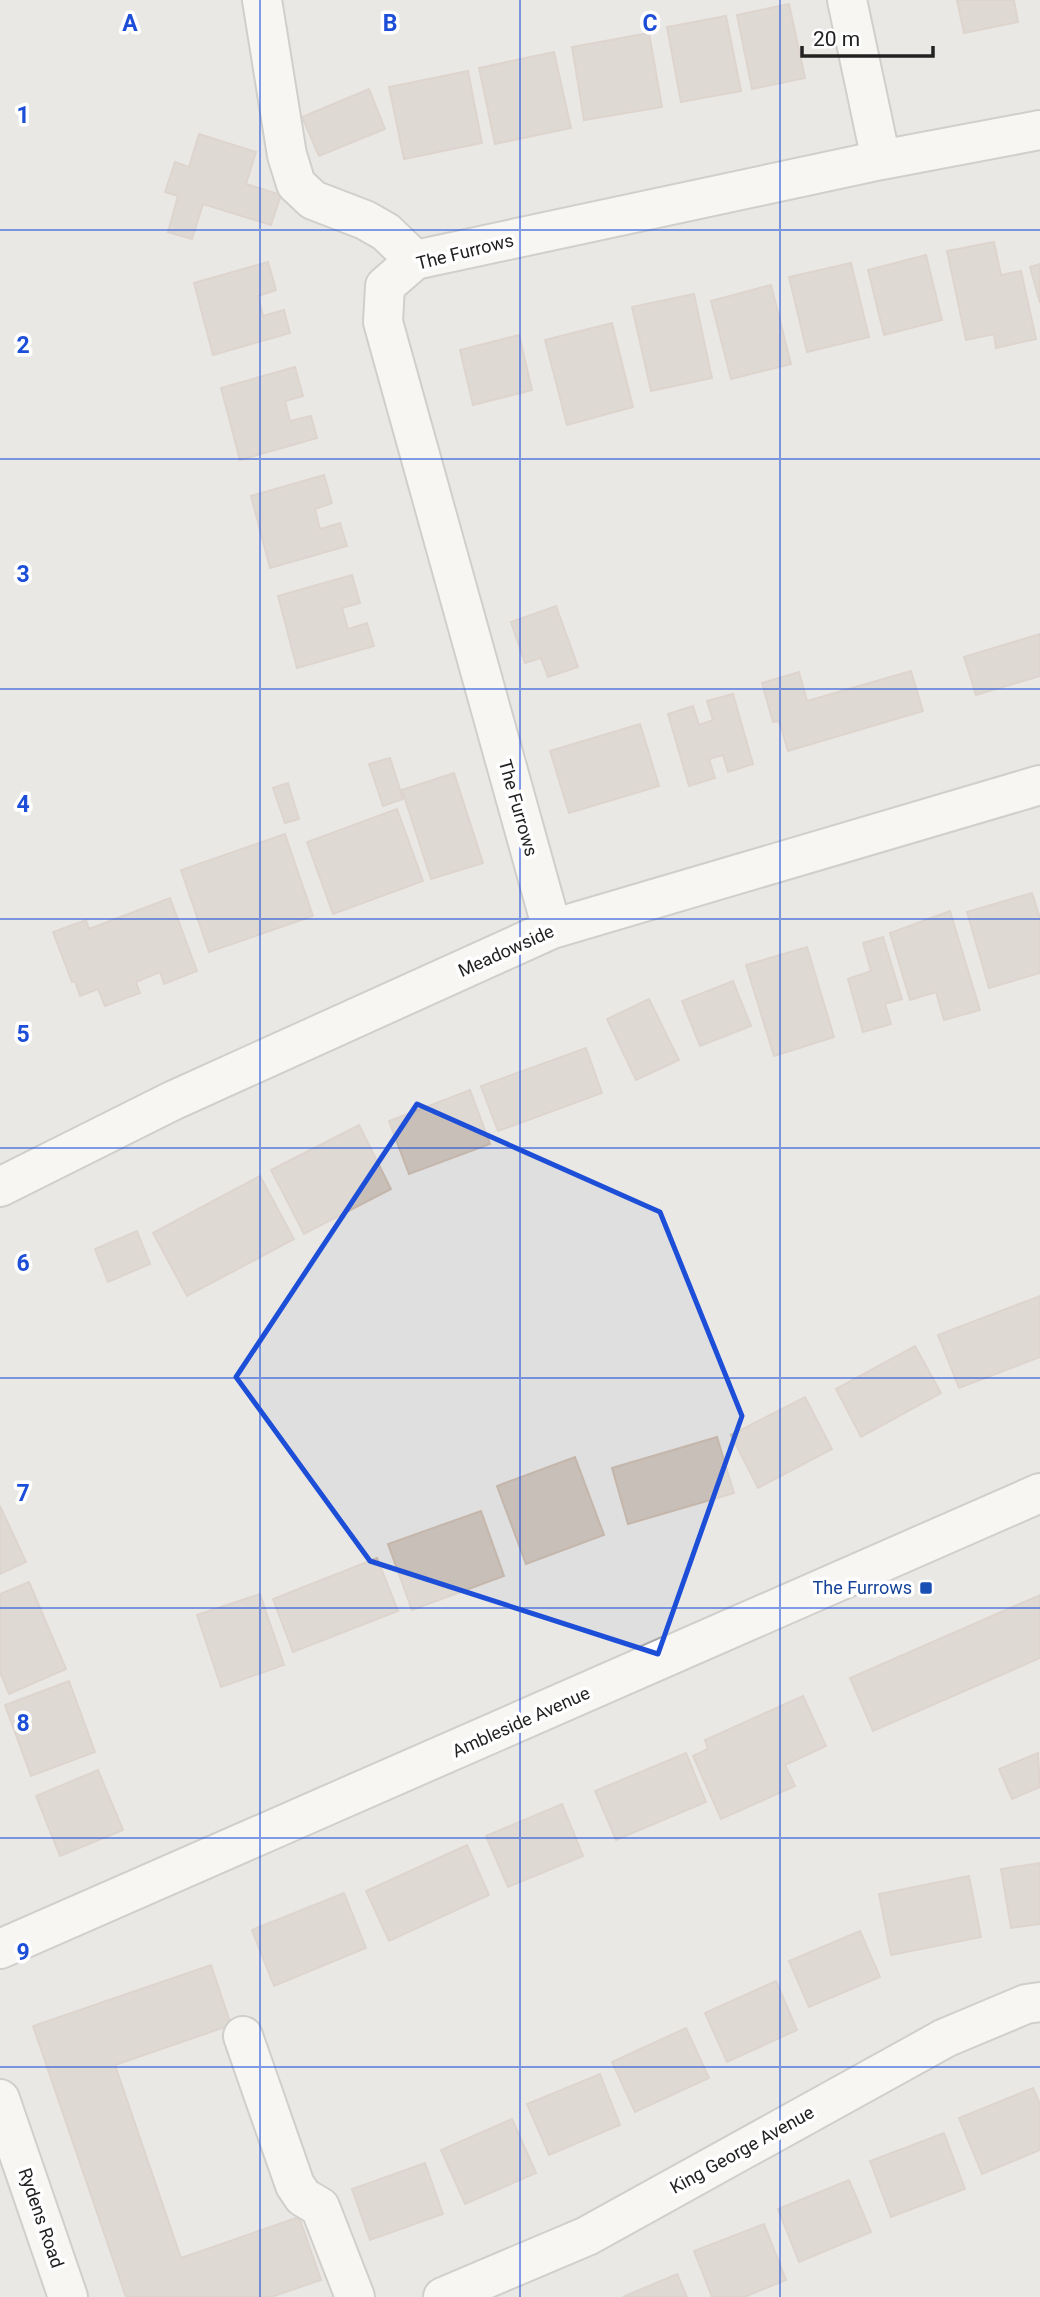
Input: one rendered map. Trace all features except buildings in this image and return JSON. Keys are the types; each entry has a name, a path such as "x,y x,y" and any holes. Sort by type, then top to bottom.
{"street":[{"path":"262,0 287,155 296,184 313,200 365,220 386,232 415,260"},
{"path":"847,0 880,160"},
{"name":"The Furrows","path":"552,929 383,322 385,286 415,260 880,160 1040,130"},
{"name":"Meadowside","path":"0,1187 172,1101 552,929 1040,785"},
{"name":"Ambleside Avenue","path":"0,1949 1040,1493"},
{"name":"King George Avenue","path":"443,2297 587,2236 945,2038 1026,2004 1040,2002"},
{"path":"243,2036 295,2185 303,2197 320,2207 355,2297"},
{"name":"Rydens Road","path":"0,2100 68,2297"}],"highlighted area":[{"path":"417,1104 660,1212 742,1416 658,1654 370,1561 236,1377"}],"shaded area":[{"path":"0,0 1040,0 1040,2297 0,2297"}],"place":[{"name":"The Furrows","path":"926,1588"}]}
